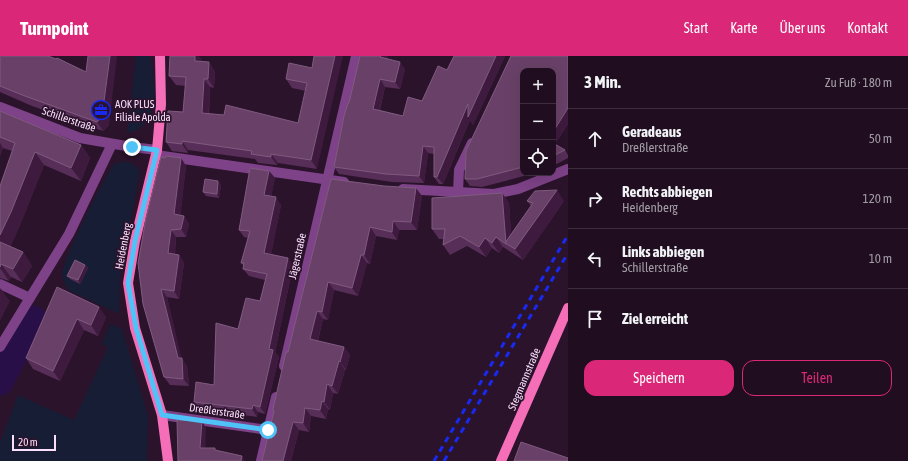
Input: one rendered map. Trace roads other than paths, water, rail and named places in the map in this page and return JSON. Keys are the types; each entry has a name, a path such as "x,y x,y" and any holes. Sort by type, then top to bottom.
{"main road":[{"name":"Heidenberg","path":"160,56 161,104 156,152 135,241 128,283 136,328 162,415 168,461"},
{"name":"Stegmannstraße","path":"501,461 568,308"}],"street":[{"name":"Jägerstraße","path":"261,461 356,56"},
{"name":"Schillerstraße","path":"0,107 80,138 327,180 355,183"},
{"path":"458,192 459,170 476,134"},
{"path":"0,347 69,234 112,144"},
{"path":"391,188 494,194 518,189 568,169"},
{"path":"0,284 30,298"},
{"name":"Dreßlerstraße","path":"162,415 268,430"}],"waterway":[{"path":"0,382 33,319"}],"railway":[{"path":"434,461 568,235"},
{"path":"444,461 568,253"}],"place":[{"name":"AOK PLUS Filiale Apolda","path":"101,110"}]}
